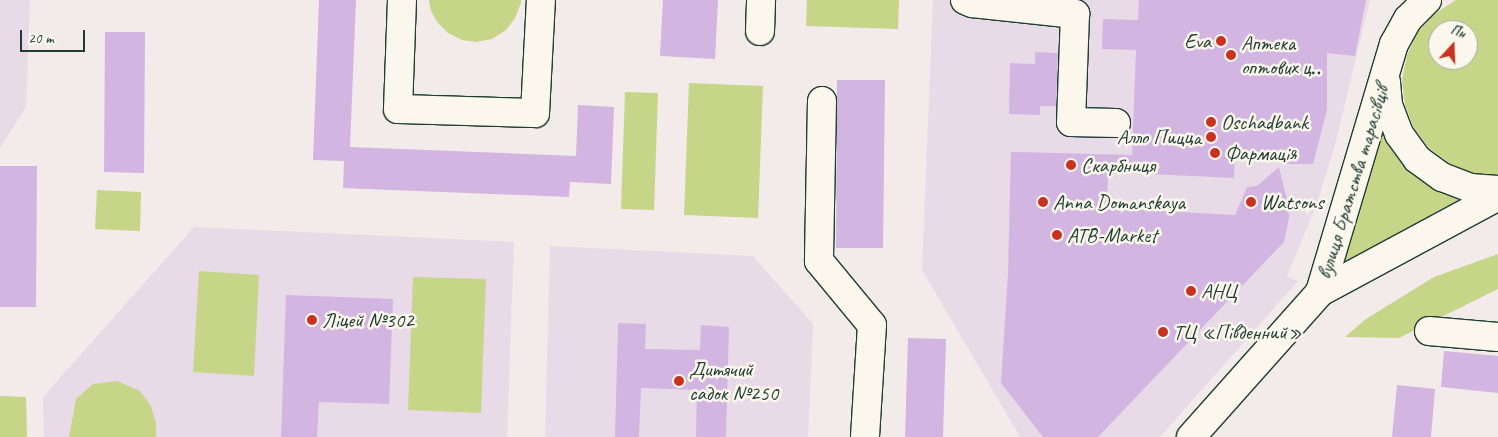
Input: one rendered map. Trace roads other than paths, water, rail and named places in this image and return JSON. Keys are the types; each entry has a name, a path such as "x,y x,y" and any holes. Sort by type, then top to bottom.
{"street":[{"path":"402,0 398,109 535,113 541,0"},
{"path":"760,31 761,0"},
{"path":"965,0 972,3 1075,14 1072,122 1116,123"},
{"path":"1394,44 1399,0"},
{"path":"1394,44 1408,19 1427,0"},
{"name":"вулиця Братства тарасівців","path":"1320,292 1394,44"},
{"path":"1386,73 1388,105 1398,134 1417,159 1449,180 1470,188 1498,190"},
{"path":"822,102 819,261 872,326 865,437"},
{"name":"вулиця Братства тарасівців","path":"1191,437 1320,292 1498,196"},
{"path":"1429,330 1498,337"}],"place":[{"name":"Eva","path":"1221,41"},
{"name":"Аптека оптових ц‥","path":"1231,55"},
{"name":"Oschadbank","path":"1211,122"},
{"name":"Алло Пицца","path":"1211,137"},
{"name":"Фармація","path":"1215,153"},
{"name":"Скарбниця","path":"1071,165"},
{"name":"Anna Domanskaya","path":"1043,202"},
{"name":"Watsons","path":"1251,202"},
{"name":"ATB-Market","path":"1057,235"},
{"name":"АНЦ","path":"1191,291"},
{"name":"Ліцей №302","path":"312,320"},
{"name":"ТЦ «Південний»","path":"1163,332"},
{"name":"Дитячий садок №250","path":"679,381"}]}
